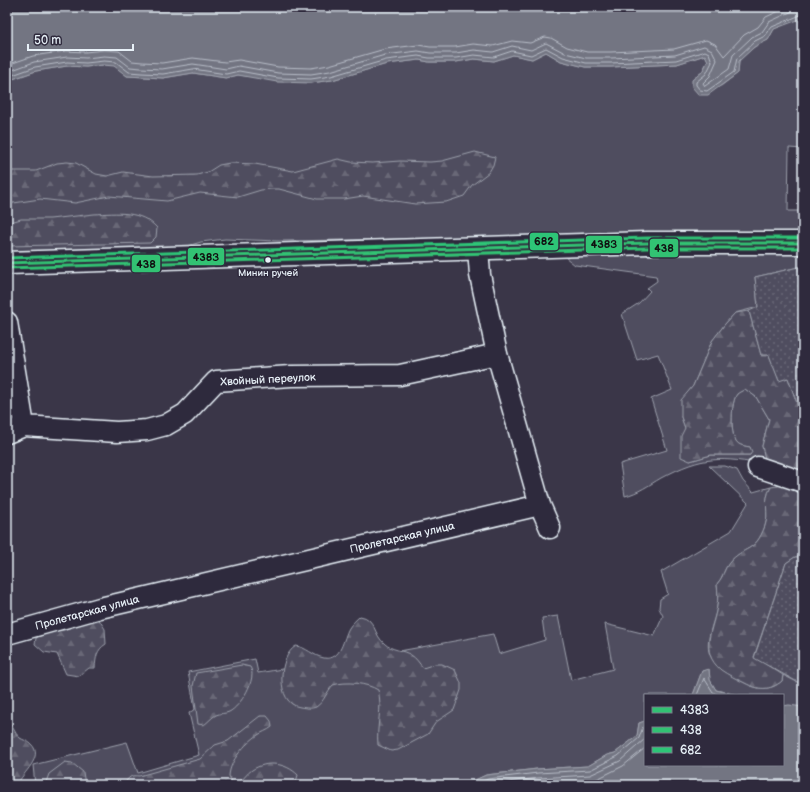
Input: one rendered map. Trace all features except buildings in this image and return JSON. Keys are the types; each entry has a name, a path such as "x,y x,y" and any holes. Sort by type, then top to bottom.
{"main road":[{"path":"7,263 647,243 803,243"}],"street":[{"path":"478,248 480,275 497,354 540,505 550,528"},
{"path":"7,322 16,430"},
{"name":"Хвойный переулок","path":"16,430 117,432 148,430 166,425 185,414 216,381 290,376 400,375 497,354"},
{"path":"758,467 803,482"},
{"name":"Пролетарская улица","path":"7,634 100,608 540,505"}],"green space":[{"path":"801,17 803,18 803,149 789,148 788,211 803,211 803,232 697,232 604,236 279,241 225,239 201,242 177,249 7,252 7,81 36,71 67,66 86,67 114,65 127,76 163,78 193,73 226,78 238,75 311,83 332,80 387,64 419,60 429,62 456,62 474,59 494,61 513,55 532,59 546,52 561,61 585,67 611,67 677,64 705,55 708,60 702,72 692,80 721,86 738,73 739,61 758,44 768,40 774,29"},
{"path":"475,152 495,157 489,172 472,185 464,196 446,202 415,204 363,196 344,199 317,199 279,189 271,189 261,190 238,197 200,193 167,201 109,196 75,203 40,199 7,204 7,171 36,171 57,163 76,163 96,174 107,176 123,172 153,176 197,175 208,172 219,165 230,163 255,164 293,171 338,159 351,162 372,163 400,161 430,162 442,161"},
{"path":"120,213 136,215 151,222 157,228 156,237 150,243 7,246 7,223 21,219 50,219 94,214"},
{"path":"803,251 803,266 755,277 758,307 735,313 712,341 693,386 689,391 681,417 685,428 690,461 711,455 750,455 750,447 737,443 734,437 732,425 733,403 738,393 745,389 756,397 769,419 762,446 767,465 737,460 712,460 701,462 689,465 661,478 639,491 625,496 620,464 667,450 651,399 672,390 658,354 637,360 622,314 639,303 650,291 647,288 657,281 656,276 575,265 565,257"},
{"path":"803,266 803,420 788,378 779,381 769,355 761,355 749,311 758,307 755,277"},
{"path":"749,311 761,355 769,355 779,380 788,378 803,420 803,476 765,459 762,446 769,419 756,397 745,389 737,394 733,403 732,425 734,437 737,443 750,447 752,452 750,455 711,455 690,461 681,457 681,436 685,428 681,417 681,400 693,386 712,341 735,313"},
{"path":"709,466 725,466 737,470 743,481 753,492 771,487 768,492 766,502 767,516 765,526 761,535 753,545 734,557 717,584 717,606 710,632 708,645 709,651 714,662 726,673 755,687 773,687 782,681 783,675 803,685 803,707 784,706 784,694 733,694 716,690 710,680 709,669 702,671 693,694 644,694 644,721 639,723 637,736 615,753 607,755 588,766 537,769 486,775 464,785 35,785 33,765 127,742 138,773 199,755 189,713 195,709 188,672 255,659 258,673 288,668 304,682 394,652 493,634 499,654 545,640 542,618 558,616 571,680 613,669 605,624 654,636 663,616 659,608 660,599 668,594 661,572 731,531 748,503"},
{"path":"789,484 801,491 803,494 803,557 795,557 786,563 754,657 783,675 782,681 773,687 759,688 721,670 714,663 710,655 709,639 717,606 717,584 734,557 753,545 761,535 765,526 767,516 766,502 768,492 771,487"},
{"path":"795,557 803,557 803,685 754,658 786,563"},
{"path":"360,616 365,617 372,623 378,636 388,646 411,655 423,668 435,664 442,664 455,670 461,683 461,690 454,710 436,722 428,734 398,750 391,751 378,745 380,704 378,690 356,683 333,685 319,705 314,708 308,708 292,704 286,698 283,689 283,669 290,651 296,646 324,658 335,656 341,648 349,628"},
{"path":"98,618 105,629 106,644 98,652 95,668 89,668 79,676 66,674 57,654 44,652 35,644 36,638 51,631 64,630 76,624"},
{"path":"242,665 250,667 252,672 250,685 243,698 229,712 216,715 204,725 198,724 193,686 196,673"},
{"path":"260,716 267,716 271,721 272,727 253,739 235,758 229,776 232,782 239,782 250,771 258,767 276,764 288,768 298,775 295,785 124,785 128,778 132,776 139,776 200,759 215,745 228,741"},
{"path":"7,720 18,736 30,743 35,749 34,760 17,785 7,785"},
{"path":"65,762 72,763 83,772 85,785 45,785 49,774"}],"water":[{"path":"7,7 803,7 803,18 774,29 768,40 754,47 739,61 738,73 708,95 699,95 692,87 692,80 702,72 708,61 705,55 677,64 611,67 585,67 561,61 546,52 532,59 513,55 494,61 474,59 456,62 429,62 419,60 387,64 332,80 311,83 277,82 238,75 226,78 193,73 163,78 127,76 114,66 103,65 86,67 67,66 36,71 7,81"},
{"path":"709,669 710,680 716,690 733,694 693,694 702,671"},
{"path":"784,706 803,707 803,785 464,785 486,775 537,769 588,766 607,755 615,753 637,736 639,723 644,721 644,766 784,766"}],"transit line":[{"name":"682","path":"7,258 647,238 803,238"},
{"name":"438З","path":"7,263 647,243 803,243"},
{"name":"438","path":"7,268 647,248 803,248"}],"place":[{"name":"Минин ручей","path":"268,260"}]}
